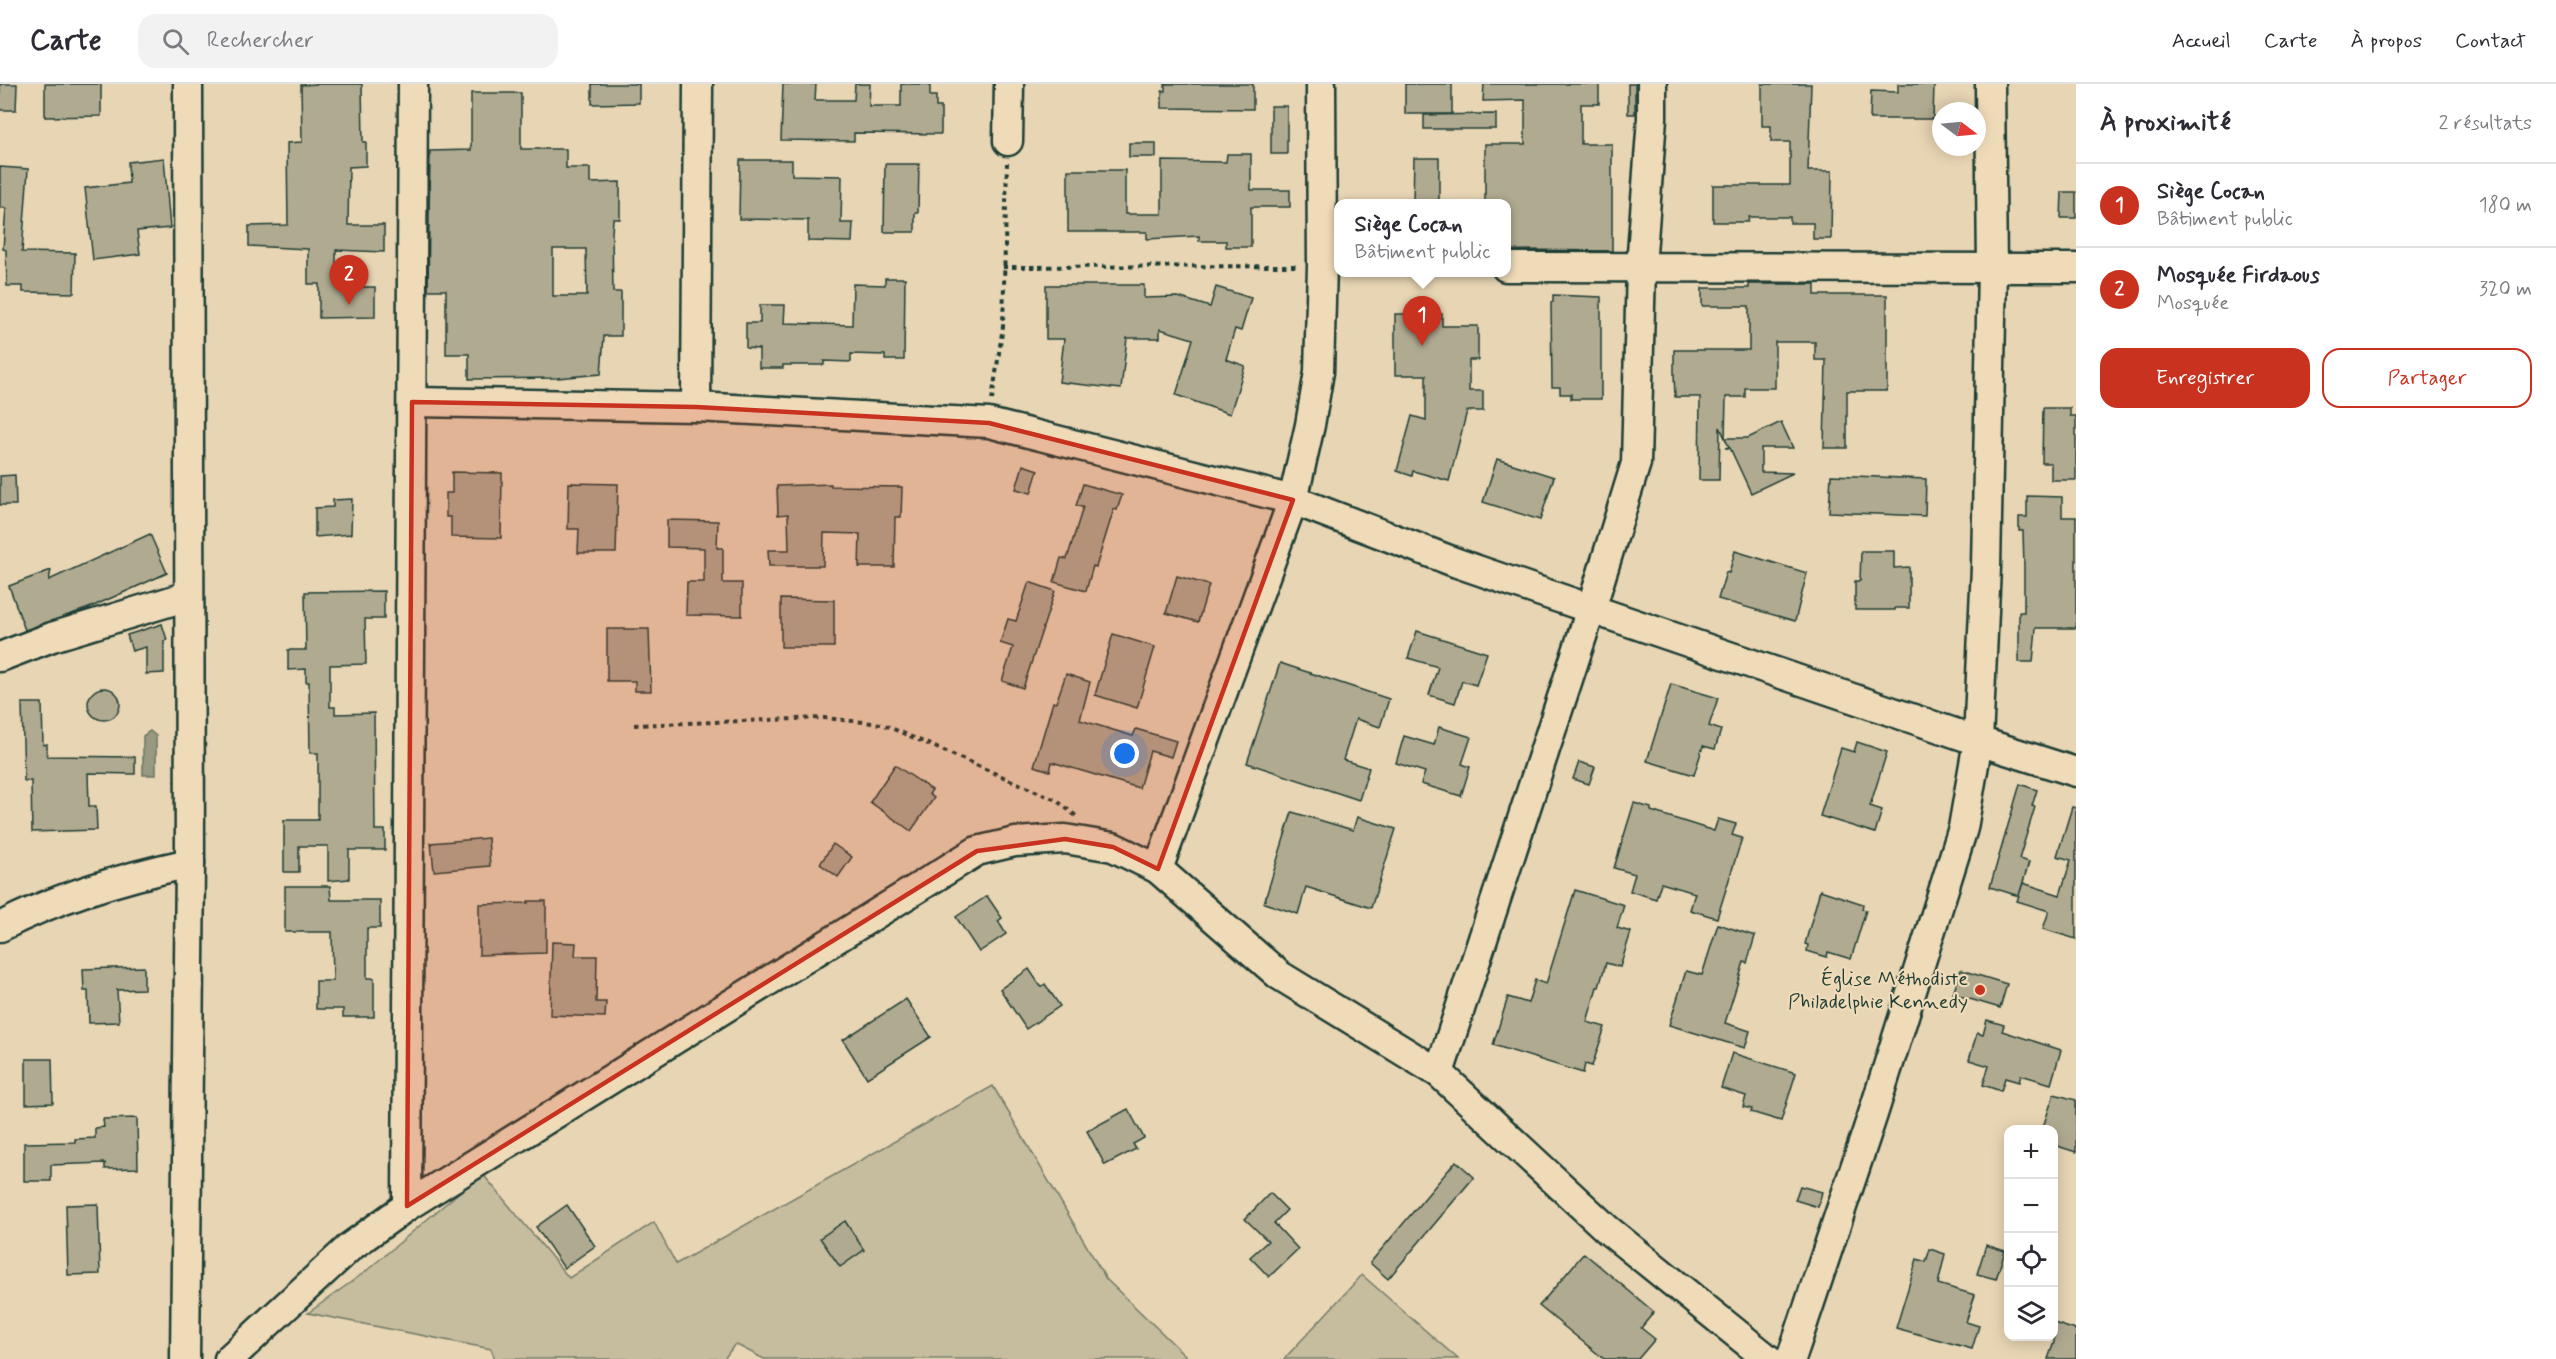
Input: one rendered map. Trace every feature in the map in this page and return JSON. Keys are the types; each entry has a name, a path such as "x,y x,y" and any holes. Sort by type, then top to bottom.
{"street":[{"path":"184,1359 190,863 188,84"},
{"path":"407,1206 413,84"},
{"path":"696,407 698,84"},
{"path":"1008,141 1009,84"},
{"path":"1158,869 1293,500 1310,425 1319,372 1330,266 1321,84"},
{"path":"1439,1073 1591,609 1636,462 1641,267 1652,118 1652,84"},
{"path":"1791,1359 1873,1114 1963,828 1978,741 1986,567 1992,268 1989,84"},
{"path":"1511,267 2076,268"},
{"path":"412,402 696,407 989,423 1293,500 1457,563 1978,741 2076,772"},
{"path":"0,657 52,637 188,596"},
{"path":"229,1359 350,1247 407,1206 976,851 1015,842 1065,839 1113,847 1158,869 1278,975 1439,1073 1608,1230 1768,1359"},
{"path":"0,927 33,909 145,873 190,863"}],"path":[{"path":"989,423 1003,326 1008,141"},
{"path":"1003,267 1330,266"},
{"path":"634,725 824,718 882,724 1056,800 1081,820"}],"highlighted area":[{"path":"412,402 696,407 989,423 1293,500 1158,869 1113,847 1065,839 977,851 407,1206"}],"shaded area":[{"path":"150,731 156,736 156,775 143,775 143,736"},
{"path":"993,1086 1106,1279 1189,1359 764,1359 735,1344 724,1359 495,1359 491,1349 308,1313 365,1272 482,1173 569,1278 654,1222 676,1264"},
{"path":"1362,1275 1458,1359 1284,1359"}],"building":[{"path":"0,84 17,84 16,110 0,110"},
{"path":"45,84 101,84 101,116 45,117"},
{"path":"362,84 363,142 366,142 366,166 349,167 348,225 384,225 384,252 336,250 336,287 375,287 375,317 319,318 319,284 308,284 308,249 249,246 249,226 288,225 287,143 302,142 301,85"},
{"path":"592,84 639,84 639,103 592,104"},
{"path":"783,84 816,84 815,100 854,100 855,84 870,84 869,106 901,106 901,84 930,84 930,96 936,96 936,107 941,107 941,134 854,133 854,141 781,140"},
{"path":"1165,84 1253,84 1253,109 1162,108 1162,91 1165,91"},
{"path":"1405,84 1452,84 1452,114 1405,114"},
{"path":"1484,84 1599,84 1599,104 1581,104 1581,144 1612,144 1612,251 1511,250 1511,199 1485,199 1485,144 1525,144 1525,100 1483,101"},
{"path":"1628,84 1635,84 1635,114 1628,114"},
{"path":"1762,84 1811,84 1808,171 1832,171 1831,239 1813,239 1813,223 1790,223 1790,217 1749,217 1748,222 1713,222 1713,185 1790,185 1790,142 1771,142 1771,126 1762,126"},
{"path":"1898,84 1934,84 1932,119 1870,119 1871,91 1898,92"},
{"path":"471,93 521,93 521,149 566,149 566,168 590,168 590,183 620,182 620,219 613,219 612,233 613,292 621,292 621,336 604,336 601,374 557,378 469,379 469,354 446,354 446,290 428,290 430,151 471,150","holes":["553,249 586,249 587,296 553,296"]},
{"path":"1271,106 1287,106 1287,154 1271,154"},
{"path":"1496,114 1496,129 1424,129 1424,115"},
{"path":"1129,143 1156,143 1156,157 1129,157"},
{"path":"1227,154 1251,154 1251,190 1290,190 1290,207 1251,207 1251,247 1226,247 1226,241 1199,241 1199,236 1147,239 1147,232 1068,232 1068,170 1125,170 1125,214 1162,214 1162,161 1226,162"},
{"path":"164,158 170,228 137,231 140,254 93,260 85,188 129,183 128,162"},
{"path":"1414,158 1439,158 1439,199 1413,199"},
{"path":"740,160 792,160 792,175 842,176 841,223 853,223 852,242 808,241 808,220 739,219"},
{"path":"885,164 919,164 918,213 915,213 915,232 884,232"},
{"path":"0,167 28,169 22,252 75,253 74,293 23,292 23,286 7,286 6,250 3,249 6,208 0,208"},
{"path":"2062,192 2076,192 2076,218 2061,218"},
{"path":"885,278 905,278 904,360 885,360 885,355 851,354 851,362 824,361 824,365 783,365 783,368 759,368 759,349 746,348 746,323 760,323 760,305 785,305 784,323 852,325 853,284 885,285"},
{"path":"1749,284 1815,284 1815,295 1887,295 1887,391 1847,391 1847,448 1824,448 1826,360 1815,360 1815,342 1775,342 1775,388 1745,388 1745,397 1726,397 1725,438 1748,438 1781,422 1793,448 1761,448 1761,472 1793,473 1751,493 1730,448 1725,448 1729,447 1720,427 1719,480 1699,480 1700,397 1675,397 1674,375 1674,350 1749,350 1749,306 1702,306 1702,288 1749,288"},
{"path":"1046,285 1144,285 1144,298 1178,297 1210,307 1216,287 1251,298 1241,331 1235,329 1226,359 1245,366 1230,414 1176,395 1193,339 1160,329 1160,338 1127,338 1121,389 1059,382 1064,339 1046,339"},
{"path":"1553,295 1601,297 1601,399 1571,399 1571,394 1560,394 1560,387 1552,387 1551,302 1553,302"},
{"path":"1395,314 1442,314 1442,326 1478,326 1478,360 1469,360 1469,391 1483,391 1483,411 1467,411 1449,481 1413,471 1412,476 1397,471 1412,416 1426,420 1426,375 1395,375"},
{"path":"2043,408 2070,408 2070,416 2076,416 2076,480 2051,480 2051,463 2042,463"},
{"path":"1497,459 1554,477 1540,520 1483,502"},
{"path":"1023,465 1038,470 1031,493 1016,489"},
{"path":"452,472 502,473 501,538 451,537 451,517 446,517 446,493 452,493"},
{"path":"15,475 16,505 0,505 0,476"},
{"path":"1831,475 1926,479 1925,516 1829,512"},
{"path":"569,483 618,484 616,553 578,553 579,529 568,529"},
{"path":"831,484 831,486 902,487 901,517 895,517 894,567 859,567 860,534 824,533 823,566 769,566 768,550 789,550 788,514 778,515 777,486"},
{"path":"1083,484 1122,495 1117,510 1114,509 1086,591 1054,582 1061,558 1067,559 1083,507 1076,506"},
{"path":"2027,496 2062,497 2062,517 2076,517 2076,628 2036,628 2033,662 2019,662 2019,612 2024,612 2024,567 2023,531 2019,531 2019,517 2027,517"},
{"path":"352,499 351,534 315,537 315,508 333,507 333,500"},
{"path":"667,520 718,521 717,548 723,548 723,583 742,583 742,616 686,615 687,582 704,582 704,548 667,547"},
{"path":"150,534 167,573 89,608 25,630 9,586 51,570 49,580"},
{"path":"1735,551 1807,573 1795,621 1718,599"},
{"path":"1861,551 1894,551 1894,568 1909,567 1909,608 1855,610 1855,581 1860,581"},
{"path":"1177,576 1209,585 1198,622 1166,613"},
{"path":"1029,582 1055,591 1023,688 1002,681 1013,647 1000,643 1008,619 1016,621"},
{"path":"384,591 384,619 365,619 366,664 330,665 330,707 335,707 335,714 374,713 375,830 385,830 385,850 349,850 349,879 328,881 328,846 299,846 299,872 284,872 284,820 318,820 318,753 310,753 309,682 306,682 306,669 288,670 288,650 306,650 305,592"},
{"path":"781,599 834,600 834,647 781,647"},
{"path":"162,624 167,640 164,641 164,673 146,674 146,647 132,651 127,635"},
{"path":"607,629 649,629 651,691 635,691 635,681 607,681"},
{"path":"1417,631 1487,653 1476,685 1462,681 1455,703 1429,695 1438,667 1408,658"},
{"path":"1113,634 1155,647 1137,708 1095,695"},
{"path":"1280,663 1389,699 1380,727 1356,719 1343,760 1369,768 1359,800 1247,763"},
{"path":"1066,674 1090,682 1080,720 1133,736 1136,729 1176,741 1171,757 1150,751 1139,788 1052,762 1050,771 1034,766 1053,702 1056,703"},
{"path":"1671,684 1718,698 1709,726 1721,730 1715,749 1703,746 1694,775 1647,761"},
{"path":"104,688 115,693 120,704 115,715 104,720 93,715 88,704 93,693"},
{"path":"22,703 42,703 43,745 47,744 47,756 135,757 135,774 88,773 89,806 96,806 97,830 32,832 31,781 24,781"},
{"path":"1439,727 1471,737 1462,764 1470,767 1461,796 1421,784 1425,772 1396,763 1404,736 1434,745"},
{"path":"1857,742 1887,752 1870,806 1882,810 1875,833 1820,816 1841,748 1854,752"},
{"path":"1579,762 1595,767 1589,784 1573,779"},
{"path":"895,765 932,790 929,794 934,798 911,831 870,802"},
{"path":"2020,784 2037,790 2032,806 2035,807 2019,859 2029,862 2019,896 1990,887"},
{"path":"1634,803 1651,808 1651,811 1714,831 1718,819 1736,824 1732,835 1742,838 1717,918 1690,910 1695,893 1661,883 1656,899 1630,891 1635,874 1614,868"},
{"path":"2072,807 2076,808 2076,939 2043,929 2049,911 2017,901 2023,883 2060,895 2071,860 2057,856"},
{"path":"1292,812 1353,830 1357,817 1396,829 1371,908 1306,887 1298,914 1264,903"},
{"path":"488,838 490,866 434,871 431,843"},
{"path":"833,844 852,857 838,877 820,864"},
{"path":"285,886 330,886 331,900 380,900 380,928 367,928 367,978 374,978 374,1017 343,1017 343,1009 316,1009 316,981 333,981 332,932 285,932"},
{"path":"1575,890 1624,905 1617,928 1631,932 1620,967 1606,963 1599,987 1597,987 1587,1022 1605,1027 1592,1066 1585,1064 1583,1073 1493,1045 1508,997 1528,1003 1535,980 1546,984"},
{"path":"1820,890 1863,904 1862,909 1866,910 1851,959 1828,952 1827,957 1807,951 1808,945 1805,944"},
{"path":"987,896 1002,918 998,921 1006,934 979,952 956,917"},
{"path":"528,901 546,901 546,953 479,955 479,904 528,903"},
{"path":"1718,924 1755,936 1747,963 1744,962 1725,1023 1750,1031 1745,1048 1669,1025 1686,971 1702,975"},
{"path":"552,942 576,943 575,956 597,956 596,1002 606,1002 605,1017 550,1015"},
{"path":"144,967 144,989 117,990 119,1022 89,1023 88,991 84,991 83,969"},
{"path":"1029,969 1041,987 1045,984 1060,1006 1026,1029 1000,989"},
{"path":"1961,970 2007,984 2000,1008 1953,994"},
{"path":"906,999 931,1037 867,1078 843,1040"},
{"path":"1987,1020 2004,1025 2002,1031 2061,1050 2051,1084 2021,1075 2019,1082 2005,1078 2001,1091 1983,1085 1989,1066 1969,1060 1977,1033 1983,1035"},
{"path":"1732,1053 1796,1073 1781,1121 1751,1112 1752,1109 1743,1107 1746,1096 1721,1088"},
{"path":"26,1059 52,1059 53,1103 26,1104"},
{"path":"2054,1094 2076,1100 2076,1152 2058,1146 2058,1125 2044,1125"},
{"path":"1128,1109 1144,1138 1133,1144 1136,1149 1105,1165 1087,1131"},
{"path":"137,1118 138,1168 105,1169 105,1163 51,1165 51,1181 24,1181 24,1143 75,1142 75,1139 95,1138 95,1128 104,1127 103,1119"},
{"path":"1456,1161 1474,1177 1388,1279 1370,1263"},
{"path":"1800,1186 1822,1192 1818,1207 1795,1200"},
{"path":"1270,1193 1287,1210 1274,1223 1298,1249 1269,1277 1250,1257 1268,1241 1245,1219"},
{"path":"98,1204 100,1274 68,1275 66,1205"},
{"path":"567,1205 595,1246 564,1268 536,1227"},
{"path":"845,1221 864,1250 840,1267 820,1238"},
{"path":"1986,1245 2004,1251 1996,1279 1977,1274"},
{"path":"1930,1249 1945,1254 1938,1284 1975,1295 1966,1322 1979,1326 1972,1349 1896,1328 1917,1259 1926,1262"},
{"path":"1584,1253 1654,1312 1641,1328 1655,1339 1638,1359 1604,1359 1539,1306"},
{"path":"2058,1324 2076,1330 2076,1359 2048,1359 2054,1342 2058,1341"}],"place":[{"name":"Mosquée Firdaous","path":"349,305"},
{"name":"Siège Cocan","path":"1422,346"},
{"name":"Église Méthodiste Philadelphie Kennedy","path":"1980,990"}]}
